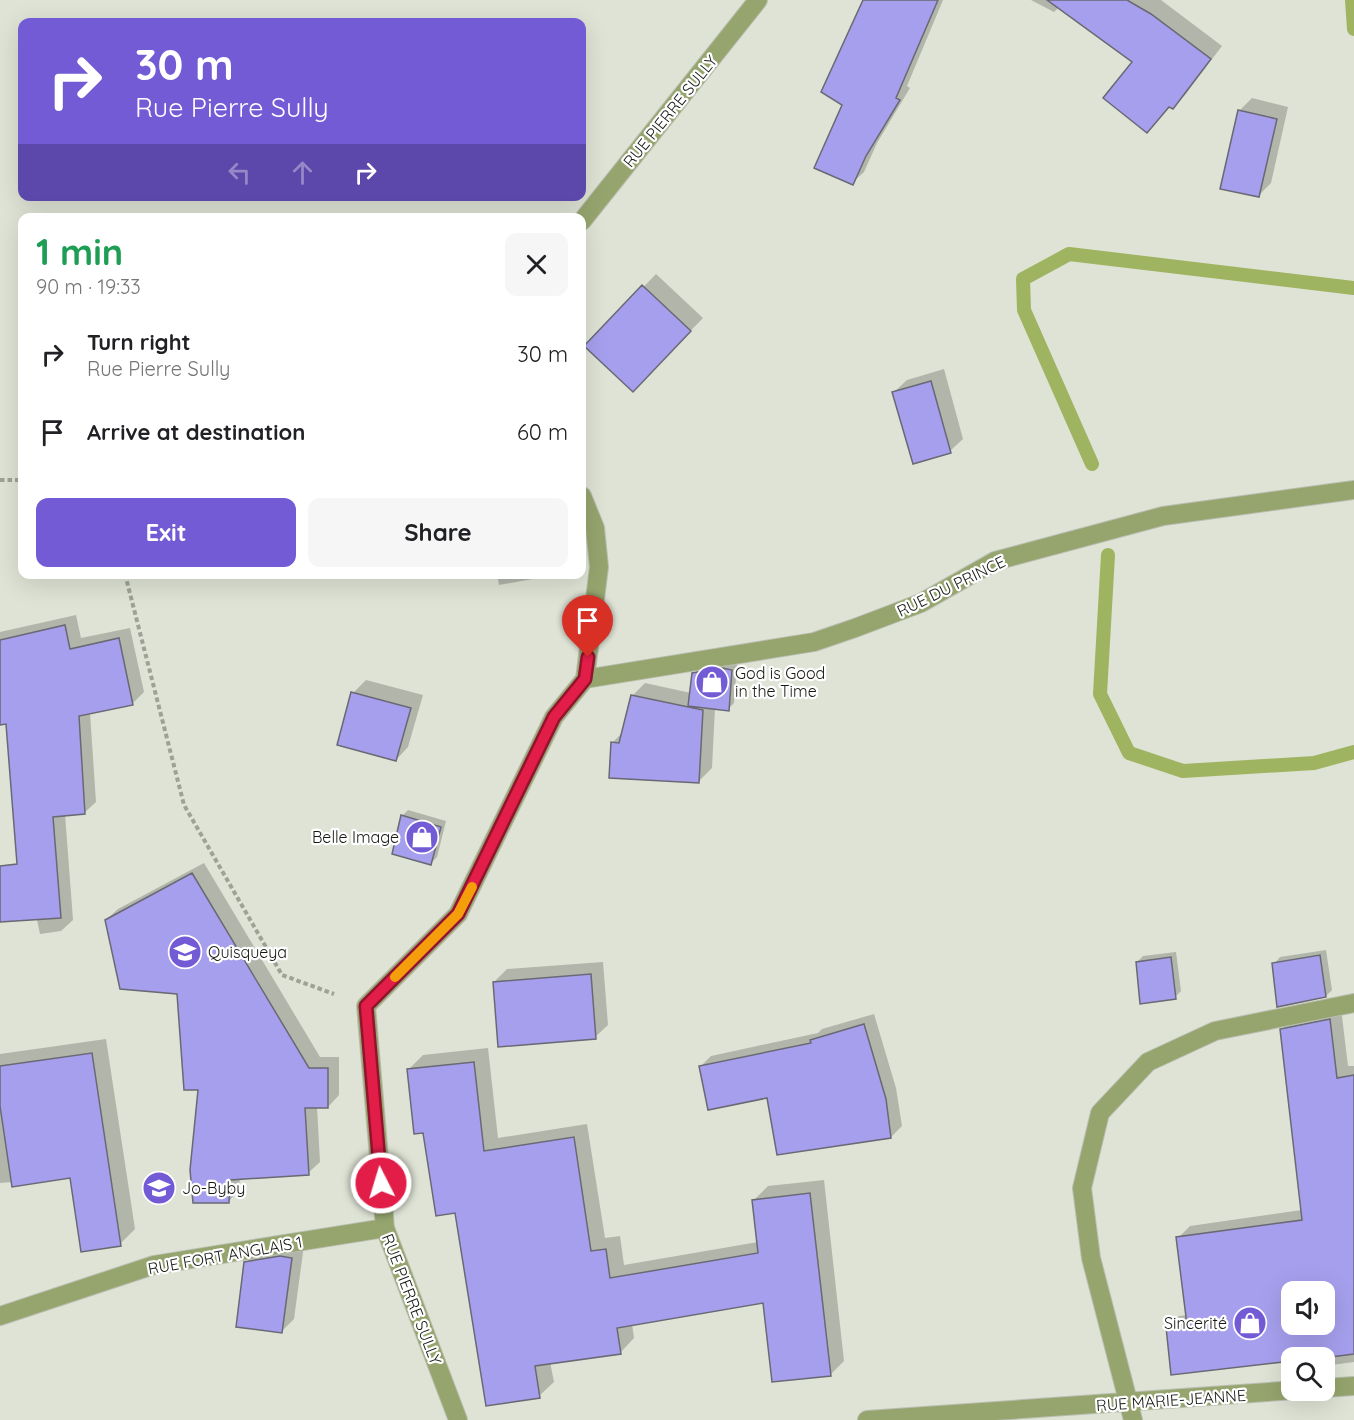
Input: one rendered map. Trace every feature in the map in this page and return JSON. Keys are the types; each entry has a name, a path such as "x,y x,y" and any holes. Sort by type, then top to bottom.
{"street":[{"name":"RUE PIERRE SULLY","path":"586,217 758,0"},
{"name":"RUE DU PRINCE","path":"585,679 814,642 921,603 995,561 1163,516 1354,490"},
{"path":"366,1006 458,914 554,717 585,679 599,567 595,528 586,506"},
{"path":"1130,1412 1091,1258 1082,1188 1100,1113 1148,1062 1215,1031 1354,1003"},
{"name":"RUE PIERRE SULLY","path":"366,1006 385,1228 458,1420"},
{"name":"RUE FORT ANGLAIS 1","path":"0,1316 154,1265 385,1228"},
{"path":"1335,1387 1354,1386"},
{"name":"RUE MARIE-JEANNE","path":"867,1420 1130,1412 1281,1392"}],"path":[{"path":"0,480 18,480"},
{"path":"126,579 184,805 282,975 366,1006"}],"building":[{"path":"863,0 938,0 896,98 900,100 866,156 853,185 814,168 842,105 821,92"},
{"path":"1047,0 1127,0 1151,14 1211,59 1173,109 1169,107 1147,133 1103,98 1132,62"},
{"path":"1238,110 1277,119 1259,197 1220,189"},
{"path":"642,285 691,331 633,392 586,348 586,344"},
{"path":"931,381 951,453 913,464 892,392"},
{"path":"65,625 70,649 119,638 133,705 79,716 85,814 53,817 61,918 0,922 0,866 17,864 6,724 0,725 0,640"},
{"path":"722,668 732,670 729,711 688,706 692,673"},
{"path":"351,692 411,708 396,761 337,745"},
{"path":"631,695 703,710 699,783 609,778 611,742 619,743"},
{"path":"401,815 441,827 431,865 392,854"},
{"path":"192,873 309,1068 328,1068 328,1108 305,1108 309,1175 230,1180 229,1203 193,1203 190,1170 198,1090 184,1090 177,994 120,989 105,920"},
{"path":"1320,955 1326,997 1277,1007 1272,963"},
{"path":"1171,957 1176,999 1140,1004 1136,962"},
{"path":"591,974 596,1039 498,1047 493,982"},
{"path":"1330,1019 1337,1078 1354,1075 1354,1354 1335,1356 1335,1347 1281,1347 1281,1362 1171,1375 1166,1327 1187,1325 1176,1237 1302,1220 1280,1029"},
{"path":"864,1024 886,1099 891,1138 777,1155 767,1098 708,1110 699,1066 811,1043 810,1040"},
{"path":"92,1053 121,1246 81,1252 70,1178 12,1187 0,1106 0,1066"},
{"path":"474,1062 484,1151 574,1137 591,1251 606,1249 610,1278 758,1253 752,1200 810,1193 831,1376 772,1382 763,1303 617,1328 621,1354 535,1366 540,1398 486,1406 455,1213 436,1216 423,1133 414,1134 407,1069"},
{"path":"280,1256 292,1258 282,1333 236,1327 244,1262"}],"waterway":[{"path":"1352,0 1354,29"},
{"path":"1092,464 1024,310 1023,279 1069,254 1354,288"},
{"path":"1108,555 1100,694 1129,753 1183,771 1314,763 1354,752"}],"slow traffic":[{"path":"395,977 458,914 472,887"}],"place":[{"name":"God is Good in the Time","path":"712,682"},
{"name":"Belle Image","path":"422,837"},
{"name":"Quisqueya","path":"185,952"},
{"name":"Jo-Byby","path":"159,1188"},
{"name":"Sincerité","path":"1250,1323"}],"route":[{"path":"381,1183 366,1006 458,914 554,717 585,679 588,657"}]}
